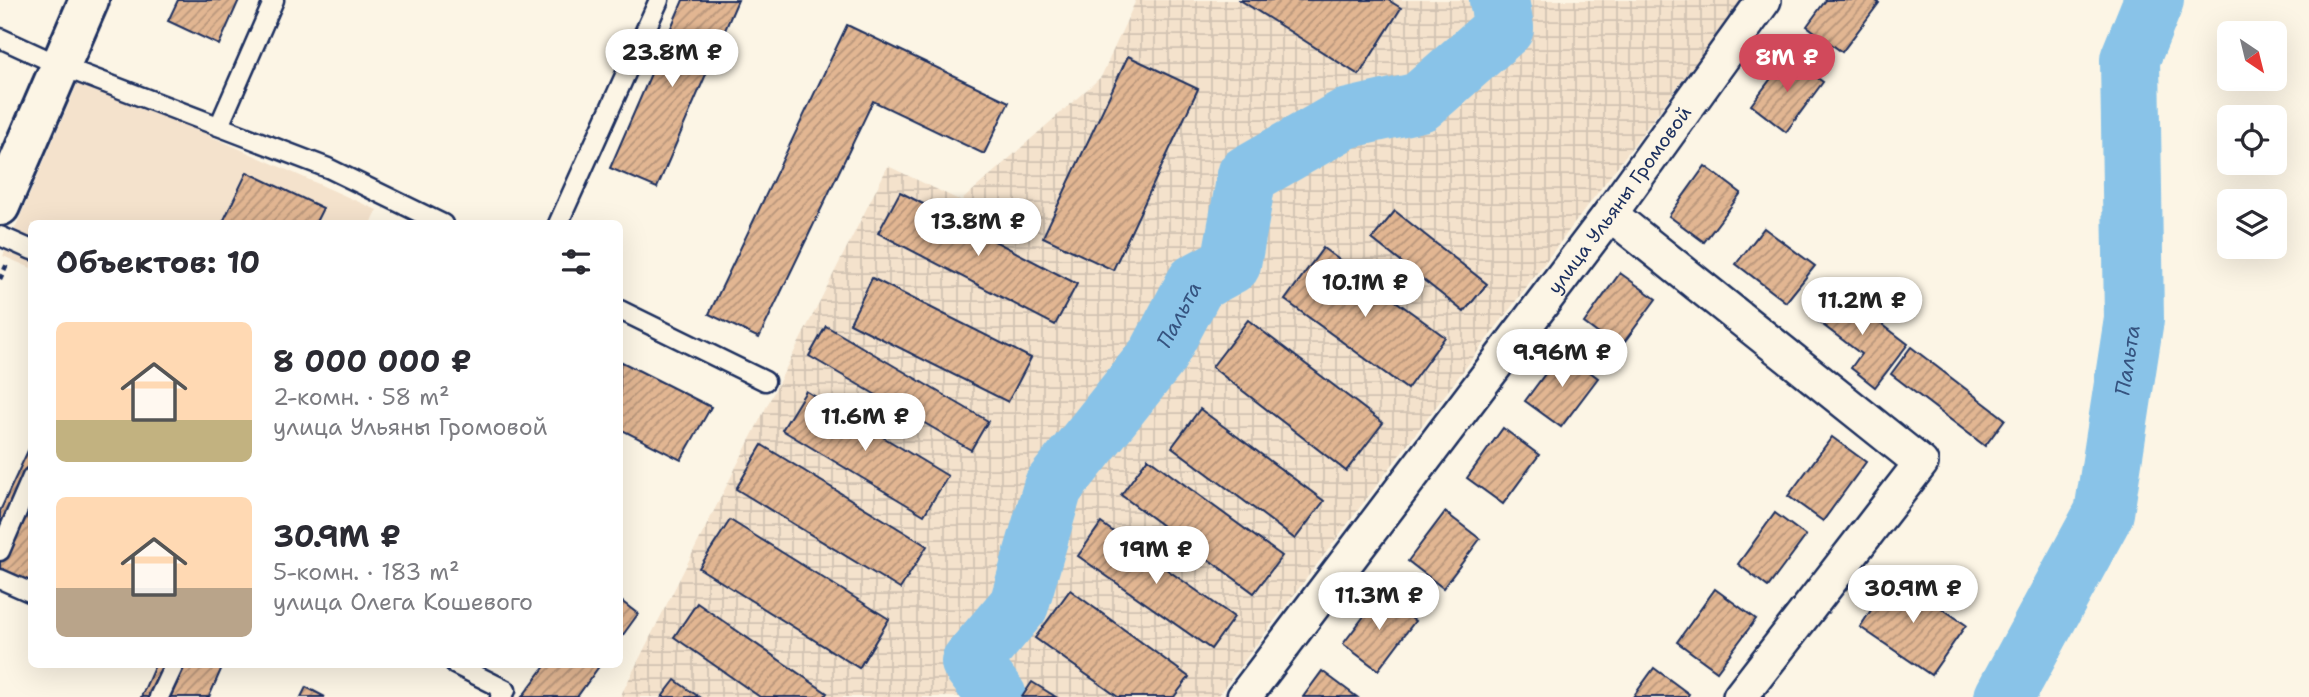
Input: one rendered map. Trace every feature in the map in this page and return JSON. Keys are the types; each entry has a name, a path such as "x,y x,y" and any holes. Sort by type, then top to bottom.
{"street":[{"path":"0,206 89,0"},
{"name":"улица Ульяны Громовой","path":"1244,697 1609,214 1764,0"},
{"path":"1609,214 1921,463 1740,697"}],"lane":[{"path":"219,126 274,0"},
{"path":"560,220 659,0"},
{"path":"0,38 61,66 328,168 435,220"},
{"path":"0,236 28,248"},
{"path":"623,311 765,381"},
{"path":"0,551 28,486"},
{"path":"0,579 28,591"},
{"path":"159,697 173,668"},
{"path":"461,668 506,695"}],"shaded area":[{"path":"1136,0 1481,0 1484,22 1412,88 1337,103 1240,168 1210,261 1169,304 1147,353 1041,483 1014,599 962,665 990,697 620,697 888,166 961,201 1101,77"},
{"path":"1513,0 1743,0 1217,697 1006,697 980,663 1029,601 1062,498 1150,382 1200,293 1236,268 1259,182 1345,132 1426,111 1517,23"},
{"path":"80,78 377,210 373,220 28,220 28,267 3,256"}],"building":[{"path":"178,0 239,0 219,45 168,21"},
{"path":"683,0 738,0 657,188 610,168"},
{"path":"1240,0 1388,0 1401,8 1359,75"},
{"path":"1826,0 1875,0 1879,3 1842,52 1807,26"},
{"path":"847,25 1009,102 984,154 873,101 759,338 709,314"},
{"path":"1128,56 1198,89 1113,270 1043,237"},
{"path":"1788,56 1823,82 1786,132 1751,105"},
{"path":"1705,166 1741,193 1704,242 1669,216"},
{"path":"247,172 323,208 317,220 224,220"},
{"path":"900,192 1077,284 1055,325 878,233"},
{"path":"1395,211 1487,284 1464,312 1372,239"},
{"path":"1764,228 1815,266 1786,302 1736,264"},
{"path":"1323,248 1445,337 1407,389 1285,300"},
{"path":"1620,273 1656,299 1619,349 1584,323"},
{"path":"872,278 1031,358 1008,402 850,323"},
{"path":"1837,290 1908,344 1875,387 1851,368 1861,354 1815,319"},
{"path":"1248,320 1383,423 1346,471 1212,367"},
{"path":"826,326 988,421 971,450 809,356"},
{"path":"1911,347 2005,419 1985,446 1891,374"},
{"path":"1562,351 1598,378 1561,427 1525,401"},
{"path":"623,363 711,407 681,460 623,431"},
{"path":"806,391 948,476 924,515 782,430"},
{"path":"1200,409 1324,501 1295,539 1172,447"},
{"path":"1503,428 1539,455 1503,504 1467,478"},
{"path":"1832,437 1866,462 1823,521 1788,496"},
{"path":"762,445 927,546 900,589 736,489"},
{"path":"28,451 28,588 0,574 0,511"},
{"path":"1148,458 1282,556 1254,593 1121,495"},
{"path":"1445,512 1480,539 1443,588 1408,561"},
{"path":"1775,513 1806,536 1768,587 1738,564"},
{"path":"730,520 889,619 859,668 699,568"},
{"path":"1101,523 1234,617 1211,649 1078,556"},
{"path":"1894,575 1966,625 1931,675 1860,627"},
{"path":"1715,589 1756,619 1717,671 1677,642"},
{"path":"1070,590 1189,677 1174,697 1118,697 1035,638"},
{"path":"1380,595 1415,621 1378,670 1343,644"},
{"path":"623,602 638,614 623,635"},
{"path":"697,603 827,693 824,697 760,697 674,637"},
{"path":"154,668 222,668 209,697 141,697"},
{"path":"544,668 598,668 577,697 522,697"},
{"path":"1654,668 1689,694 1687,697 1633,697"},
{"path":"1322,671 1357,697 1303,697"},
{"path":"675,680 699,697 662,697"},
{"path":"1032,682 1056,697 1022,697"},
{"path":"306,687 325,697 301,697"}],"waterway":[{"name":"Пальта","path":"997,697 971,662 1019,605 1053,487 1158,355 1196,283 1231,264 1247,175 1345,119 1420,102 1504,28 1499,0"},
{"name":"Пальта","path":"2004,697 2104,513 2134,319 2130,59 2154,0"}]}
